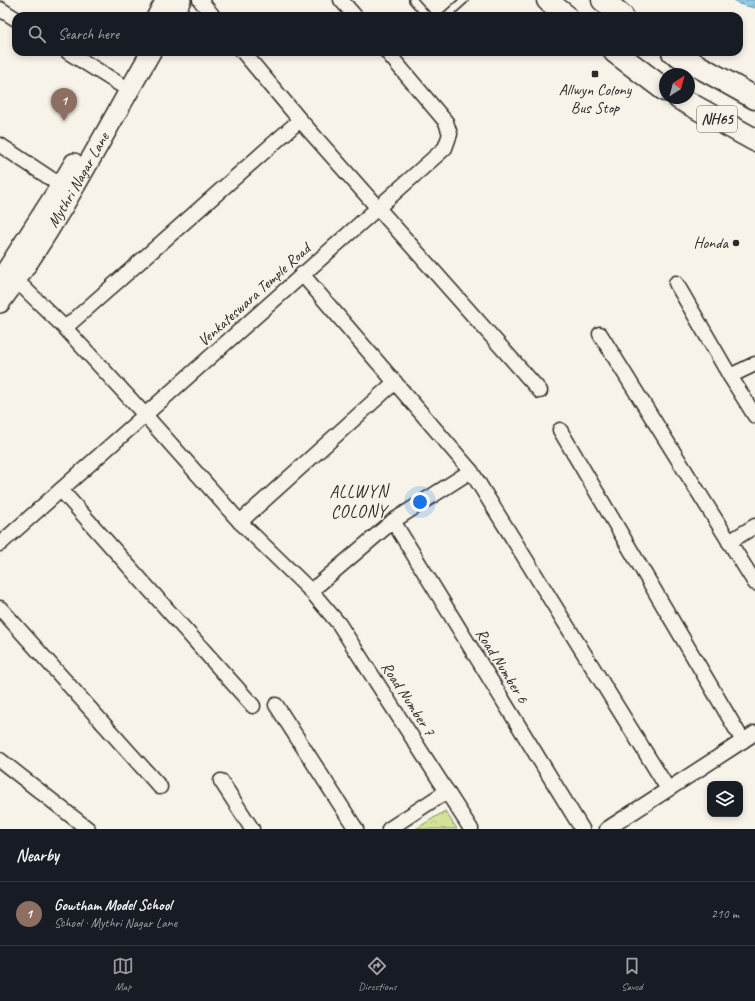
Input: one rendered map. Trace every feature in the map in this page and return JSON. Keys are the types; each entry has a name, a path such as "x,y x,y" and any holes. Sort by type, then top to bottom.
{"highway":[{"path":"548,0 561,12"},
{"path":"603,0 617,12"},
{"path":"619,56 659,86"},
{"name":"NH65","path":"680,56 755,98"},
{"name":"NH65","path":"690,104 755,140"}],"street":[{"path":"159,12 166,0"},
{"path":"174,12 181,0"},
{"path":"200,0 210,12"},
{"path":"341,0 352,12"},
{"path":"0,9 12,16"},
{"path":"75,56 124,86"},
{"name":"Mythri Nagar Lane","path":"124,86 135,56"},
{"name":"Mythri Nagar Lane","path":"0,303 8,280 67,189 124,86 148,56"},
{"path":"246,56 378,209 540,391"},
{"name":"Venkateswara Temple Road","path":"0,544 445,148 450,134 446,122 390,56"},
{"path":"65,328 300,120"},
{"path":"0,145 67,189"},
{"path":"302,274 471,471 668,789"},
{"name":"Road Number 7","path":"8,280 65,328 240,522 311,591 339,624 471,829"},
{"path":"676,284 755,416"},
{"path":"600,334 755,582"},
{"path":"730,376 755,364"},
{"path":"240,522 395,382"},
{"path":"560,430 749,737 607,829"},
{"path":"311,591 393,521 471,471"},
{"path":"61,490 253,706"},
{"name":"Road Number 6","path":"393,521 582,829"},
{"path":"729,542 755,526"},
{"path":"0,608 160,787"},
{"path":"276,705 356,829"},
{"path":"0,760 88,829"},
{"path":"221,780 252,829"},
{"path":"389,829 447,791"}],"lane":[{"path":"413,0 424,12"},
{"path":"450,12 464,0"}],"green space":[{"path":"445,811 457,829 416,829"}],"water":[{"path":"734,0 755,0 755,8 739,4"}],"place":[{"name":"Allwyn Colony Bus Stop","path":"595,74"},
{"name":"Gowtham Model School","path":"64,121"},
{"name":"Honda","path":"736,243"}],"district":[{"name":"ALLWYN COLONY","path":"359,501"}]}
